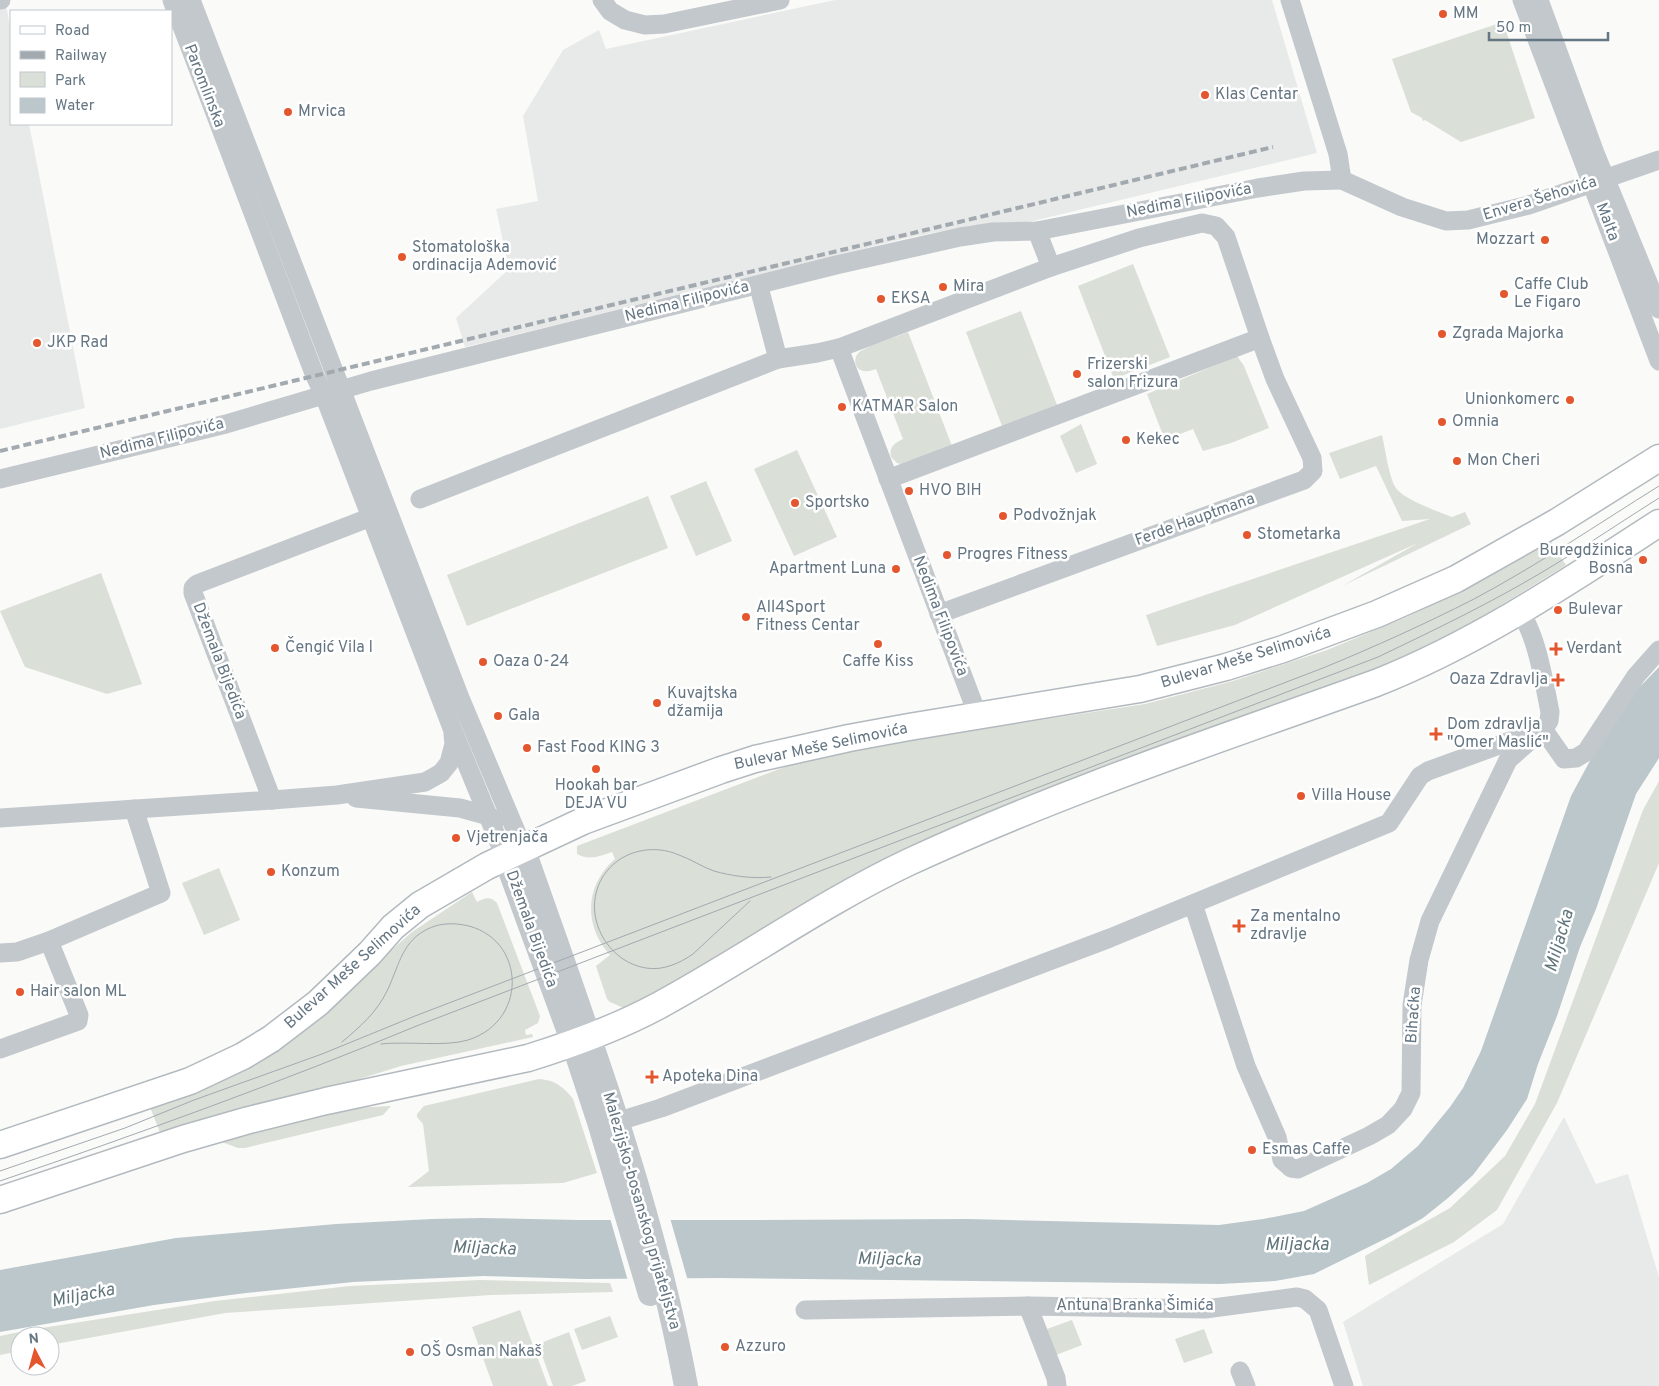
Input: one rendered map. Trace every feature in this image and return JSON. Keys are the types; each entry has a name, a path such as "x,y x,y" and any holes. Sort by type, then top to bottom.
{"main road":[{"name":"Bulevar Meše Selimovića","path":"0,1144 190,1081 242,1056 271,1039 318,1003 370,954 393,927 420,905 473,873 592,818 755,759 849,738 1097,697 1180,680 1283,650 1359,622 1456,578 1557,522 1659,458"},
{"path":"0,1200 174,1142 249,1120 326,1101 528,1058 623,1023 658,1006 827,905 910,862 1068,796 1415,667 1454,649 1519,611 1659,523"}],"street":[{"name":"Paromlinska","path":"172,0 246,169"},
{"name":"Paromlinska","path":"190,0 246,169"},
{"path":"602,0 610,11 625,20 645,25 664,24 756,2 780,0"},
{"path":"1290,0 1338,154 1342,180"},
{"name":"Malta","path":"1522,0 1599,182 1659,309"},
{"name":"Malta","path":"1539,0 1659,361"},
{"name":"Envera Šehovića","path":"1342,180 1402,207 1446,221 1468,220 1529,205 1659,160"},
{"path":"246,169 332,393"},
{"name":"Nedima Filipovića","path":"0,480 226,424 371,381 836,265 960,237 993,232 1037,231 1304,181 1342,180"},
{"path":"1202,224 1236,193"},
{"name":"Nedima Filipovića","path":"420,499 778,359 838,348 1051,267 1139,238 1202,224 1216,226 1226,237"},
{"path":"1037,231 1051,267"},
{"name":"Ferde Hauptmana","path":"939,614 1304,480 1313,471 1312,458 1275,379 1226,237"},
{"name":"Nedima Filipovića","path":"760,291 778,359"},
{"path":"888,480 1260,338"},
{"name":"Nedima Filipovića","path":"838,348 978,716"},
{"name":"Džemala Bijedića","path":"332,393 379,514 452,728 489,816 514,853"},
{"name":"Džemala Bijedića","path":"272,800 193,593 193,588 197,584 379,514"},
{"name":"Džemala Bijedića","path":"379,514 460,698 581,1040"},
{"path":"616,1122 660,1108 1110,938 1390,823 1420,776 1428,771 1543,729 1549,721 1550,712 1538,658 1525,618 1519,611"},
{"path":"1543,729 1564,760 1576,758 1586,752 1636,676 1659,650"},
{"name":"Džemala Bijedića","path":"0,818 337,795 425,782 434,778 445,768 452,756 454,744 452,728"},
{"name":"Bihaćka","path":"1193,904 1246,1066 1277,1137 1282,1160 1287,1166 1298,1170 1369,1136 1388,1125 1403,1109 1411,1093 1412,1004 1419,960 1430,921 1508,760 1543,729"},
{"name":"Džemala Bijedića","path":"337,795 396,803 460,808 489,816"},
{"path":"6,955 49,941 161,893 134,809"},
{"path":"0,1049 78,1021 79,1016 49,941"},
{"name":"Malezijsko-bosanskog prijateljstva","path":"581,1040 616,1122 629,1193"},
{"name":"Malezijsko-bosanskog prijateljstva","path":"581,1040 629,1193 660,1302 675,1327 686,1386"},
{"name":"Antuna Branka Šimića","path":"805,1310 1028,1306 1205,1309 1297,1297 1312,1303 1318,1310 1344,1386"},
{"name":"Antuna Branka Šimića","path":"1028,1306 1056,1378 1057,1386"}],"shaded area":[{"path":"835,0 1272,0 1317,153 1004,228 972,225 907,238 465,347 456,318 509,269 496,209 538,201 523,116 563,50 599,30 606,49"},
{"name":"JKP Rad","path":"6,5 10,27 10,125 29,125 85,408 0,429 0,6"},
{"path":"1564,1117 1596,1184 1628,1174 1659,1277 1659,1386 1363,1386 1343,1322 1503,1224"}],"green space":[{"path":"1503,22 1535,118 1461,142 1425,120 1423,121 1422,118 1411,112 1392,59"},
{"path":"1133,264 1170,357 1114,379 1078,286"},
{"path":"1021,311 1057,405 1002,426 966,332"},
{"path":"908,332 952,446 901,464 891,457 891,450 893,445 903,439 876,369 861,370 856,366 855,359 858,353 866,348"},
{"path":"1237,356 1244,366 1269,428 1231,443 1203,451 1193,429 1165,440 1147,394"},
{"path":"1081,424 1097,464 1076,473 1060,436"},
{"path":"1382,435 1391,477 1400,492 1422,505 1452,517 1465,512 1471,524 1342,586 1418,543 1235,625 1157,646 1146,615 1430,519 1402,521 1376,466 1340,479 1329,453"},
{"name":"Sportsko","path":"797,450 837,537 794,556 754,469"},
{"path":"706,481 732,541 696,556 670,496"},
{"path":"648,496 668,548 467,626 447,575"},
{"path":"1550,540 1566,565 1461,630 702,969 626,1009 607,999 596,966 610,955 595,931 591,906 593,893 598,881 605,869 615,859 612,852 594,857 581,856 577,854 577,846 803,760 957,731 1145,704 1233,681 1327,650 1407,617 1481,581"},
{"path":"101,573 142,684 107,694 25,667 0,611"},
{"path":"1659,781 1659,863 1557,1103 1497,1210 1454,1242 1369,1285 1365,1256 1450,1208 1505,1156 1535,1104 1643,810"},
{"path":"219,868 240,920 204,935 182,883"},
{"path":"472,892 477,902 487,898 497,903 540,1016 538,1023 525,1030 526,1035 532,1034 533,1037 401,1066 321,1091 161,1135 150,1107 278,1048 310,1026 412,932"},
{"path":"539,1079 559,1085 573,1099 597,1173 563,1183 408,1187 429,1171 423,1124 417,1117 417,1114 424,1106"},
{"path":"391,1106 383,1115 245,1148 238,1148 219,1141 352,1108"},
{"path":"480,1280 610,1283 613,1292 491,1295 225,1313 60,1343 60,1326 55,1326 215,1301 350,1286"},
{"path":"520,1310 548,1386 493,1386 472,1327"},
{"path":"610,1316 618,1337 582,1350 574,1329"},
{"path":"1072,1320 1082,1345 1056,1355 1047,1329"},
{"path":"1204,1329 1213,1353 1184,1363 1175,1339"},
{"path":"569,1332 586,1381 572,1386 553,1386 538,1344"},
{"path":"10,1334 10,1353 0,1355 0,1336"}],"water":[{"name":"Miljacka","path":"1659,667 1659,758 1636,794 1527,1099 1507,1130 1473,1175 1448,1198 1423,1218 1314,1274 1275,1281 1220,1284 721,1278 584,1279 484,1276 353,1282 246,1293 154,1305 34,1326 10,1326 10,1330 0,1332 0,1270 176,1238 336,1224 432,1219 968,1219 1219,1225 1304,1211 1367,1183 1391,1169 1418,1146 1463,1088 1481,1051 1571,796 1612,720 1632,695"}],"pier":[{"path":"610,1218 670,1218 688,1281 628,1281"}],"tram line":[{"path":"0,1171 125,1128 194,1100 322,1054 415,1016 1323,668 1399,635 1474,599 1545,558 1659,486"},
{"path":"0,1181 263,1087 419,1025 1378,657 1520,585 1659,498"},
{"path":"750,901 693,954 677,963 652,969 631,963 618,955 607,944 595,916 595,900 599,885 607,871 622,858 640,851 660,850 669,852 714,871 728,874 771,877"},
{"path":"342,1042 362,1025 383,999 405,950 416,936 432,927 457,924 480,930 496,942 507,958 512,977 511,996 503,1014 489,1030 459,1042 381,1044"}],"railway":[{"path":"0,451 1273,147"}],"place":[{"name":"MM","path":"1443,14"},
{"name":"Klas Centar","path":"1205,95"},
{"name":"Mrvica","path":"288,112"},
{"name":"Mozzart","path":"1545,240"},
{"name":"Stomatološka ordinacija Ademović","path":"402,257"},
{"name":"Mira","path":"943,287"},
{"name":"Caffe Club Le Figaro","path":"1504,294"},
{"name":"EKSA","path":"881,299"},
{"name":"Zgrada Majorka","path":"1442,334"},
{"name":"JKP Rad","path":"37,343"},
{"name":"Frizerski salon Frizura","path":"1077,374"},
{"name":"Unionkomerc","path":"1570,400"},
{"name":"KATMAR Salon","path":"842,407"},
{"name":"Omnia","path":"1442,422"},
{"name":"Kekec","path":"1126,440"},
{"name":"Mon Cheri","path":"1457,461"},
{"name":"HVO BIH","path":"909,491"},
{"name":"Sportsko","path":"795,503"},
{"name":"Podvožnjak","path":"1003,516"},
{"name":"Stometarka","path":"1247,535"},
{"name":"Progres Fitness","path":"947,555"},
{"name":"Buregdžinica Bosna","path":"1643,560"},
{"name":"Apartment Luna","path":"896,569"},
{"name":"Bulevar","path":"1558,610"},
{"name":"All4Sport Fitness Centar","path":"746,617"},
{"name":"Caffe Kiss","path":"878,644"},
{"name":"Čengić Vila I","path":"275,648"},
{"name":"Verdant","path":"1556,649"},
{"name":"Oaza 0-24","path":"483,662"},
{"name":"Oaza Zdravlja","path":"1558,680"},
{"name":"Kuvajtska džamija","path":"657,703"},
{"name":"Gala","path":"498,716"},
{"name":"Dom zdravlja \"Omer Maslić\"","path":"1436,734"},
{"name":"Fast Food KING 3","path":"527,748"},
{"name":"Hookah bar DEJA VU","path":"596,769"},
{"name":"Villa House","path":"1301,796"},
{"name":"Vjetrenjača","path":"456,838"},
{"name":"Konzum","path":"271,872"},
{"name":"Za mentalno zdravlje","path":"1239,926"},
{"name":"Hair salon ML","path":"20,992"},
{"name":"Apoteka Dina","path":"652,1077"},
{"name":"Esmas Caffe","path":"1252,1150"},
{"name":"Azzuro","path":"725,1347"},
{"name":"OŠ Osman Nakaš","path":"410,1352"}]}
